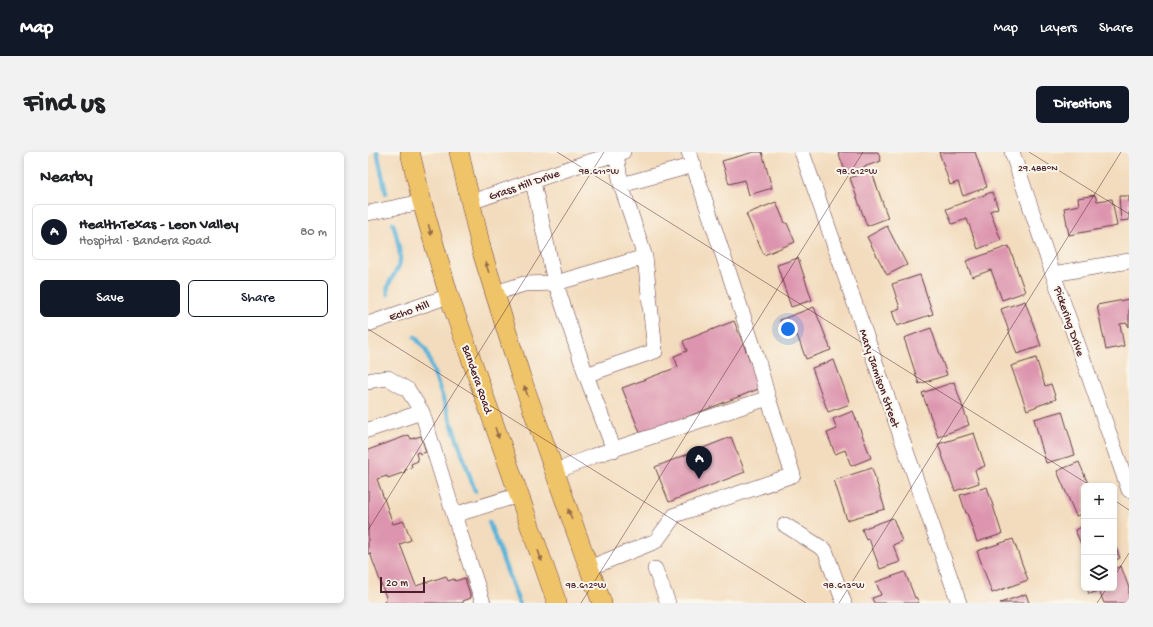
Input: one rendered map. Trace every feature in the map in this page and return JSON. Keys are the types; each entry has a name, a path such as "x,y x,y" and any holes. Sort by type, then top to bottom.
{"main road":[{"name":"Bandera Road","path":"410,152 422,202 449,296 557,603"},
{"path":"459,152 482,252 521,377 602,603"}],"street":[{"name":"Mary Jamison Street","path":"802,152 959,603"},
{"name":"Pickering Drive","path":"1012,152 1053,274 1126,473 1129,490"},
{"path":"586,375 655,351 645,257 621,185 620,153"},
{"name":"Grass Hill Drive","path":"471,202 533,182 581,158 620,153"},
{"path":"589,568 656,541 675,515 793,475 768,398 756,354 692,159 621,185"},
{"path":"533,182 556,283 586,375 614,450"},
{"path":"368,213 422,202"},
{"path":"495,293 524,284 556,283 645,257"},
{"path":"1053,274 1129,260"},
{"name":"Echo Hill","path":"369,319 449,296"},
{"path":"368,382 388,378 408,390 422,412 483,603"},
{"path":"555,472 593,456 768,398"},
{"path":"368,430 422,412"},
{"path":"454,516 519,495"},
{"path":"785,525 825,550 844,603"},
{"path":"655,568 668,603"}],"building":[{"path":"754,152 762,152 772,188 749,195 745,180 729,184 722,161"},
{"path":"838,152 878,152 881,161 846,173"},
{"path":"939,152 975,152 987,187 963,196 958,182 950,185"},
{"path":"871,170 888,218 867,226 850,178"},
{"path":"992,192 998,208 990,211 1001,240 978,249 967,219 952,224 946,209"},
{"path":"1095,195 1097,201 1112,199 1117,226 1069,235 1064,208 1079,205 1078,198"},
{"path":"1119,196 1129,196 1129,220 1121,221"},
{"path":"776,202 795,242 764,255 746,214"},
{"path":"887,226 907,265 887,275 867,237"},
{"path":"1009,246 1025,292 1002,300 991,270 972,277 966,261"},
{"path":"798,258 812,300 791,307 777,265"},
{"path":"920,275 933,314 897,326 892,311 900,308 892,284"},
{"path":"1129,299 1129,327 1127,323 1120,324 1124,346 1106,350 1097,305"},
{"path":"1025,301 1041,346 1017,354 1001,309"},
{"path":"814,307 831,350 806,359 797,335 787,339 780,320"},
{"path":"734,321 761,388 641,435 622,388 678,367 674,356 687,351 683,341"},
{"path":"931,328 947,375 919,384 904,338"},
{"path":"1036,358 1045,386 1051,384 1056,399 1027,410 1011,366"},
{"path":"834,360 850,404 828,412 812,368"},
{"path":"954,382 969,425 938,437 922,393"},
{"path":"853,411 871,458 851,466 845,450 835,454 827,433 837,429 833,419"},
{"path":"1062,411 1075,455 1046,463 1034,419"},
{"path":"974,433 985,466 975,470 979,483 955,491 938,444"},
{"path":"409,435 411,439 421,436 426,452 420,454 419,452 416,453 418,461 411,464 412,467 405,470 405,472 388,478 387,476 377,479 393,524 404,521 411,540 400,544 416,586 446,576 448,581 454,579 455,581 465,578 471,598 463,601 463,603 385,603 384,601 387,600 370,553 368,554 368,450"},
{"path":"731,437 745,472 669,502 655,467"},
{"path":"1079,462 1088,483 1081,483 1081,514 1076,516 1057,471"},
{"path":"872,468 885,509 847,520 834,480"},
{"path":"987,487 1002,534 977,542 960,495"},
{"path":"893,518 902,541 893,545 900,562 880,569 869,539 866,540 862,529"},
{"path":"1081,527 1081,544 1075,530"},
{"path":"1013,539 1028,580 992,593 977,551"},
{"path":"1117,550 1120,558 1117,560"},
{"path":"1121,566 1129,588 1129,603 1104,603 1099,591 1117,591 1117,568"},
{"path":"905,572 915,598 916,597 919,603 874,603 872,598 881,595 876,582"},
{"path":"1088,591 1099,591 1089,594"},
{"path":"1026,594 1029,603 1000,603"}],"waterway":[{"path":"377,152 386,193"},
{"path":"388,294 388,285 400,261 399,247 393,223"},
{"path":"415,337 426,350 475,491"},
{"path":"489,522 519,603"}],"place":[{"name":"HealthTexas - Leon Valley","path":"699,479"}]}
